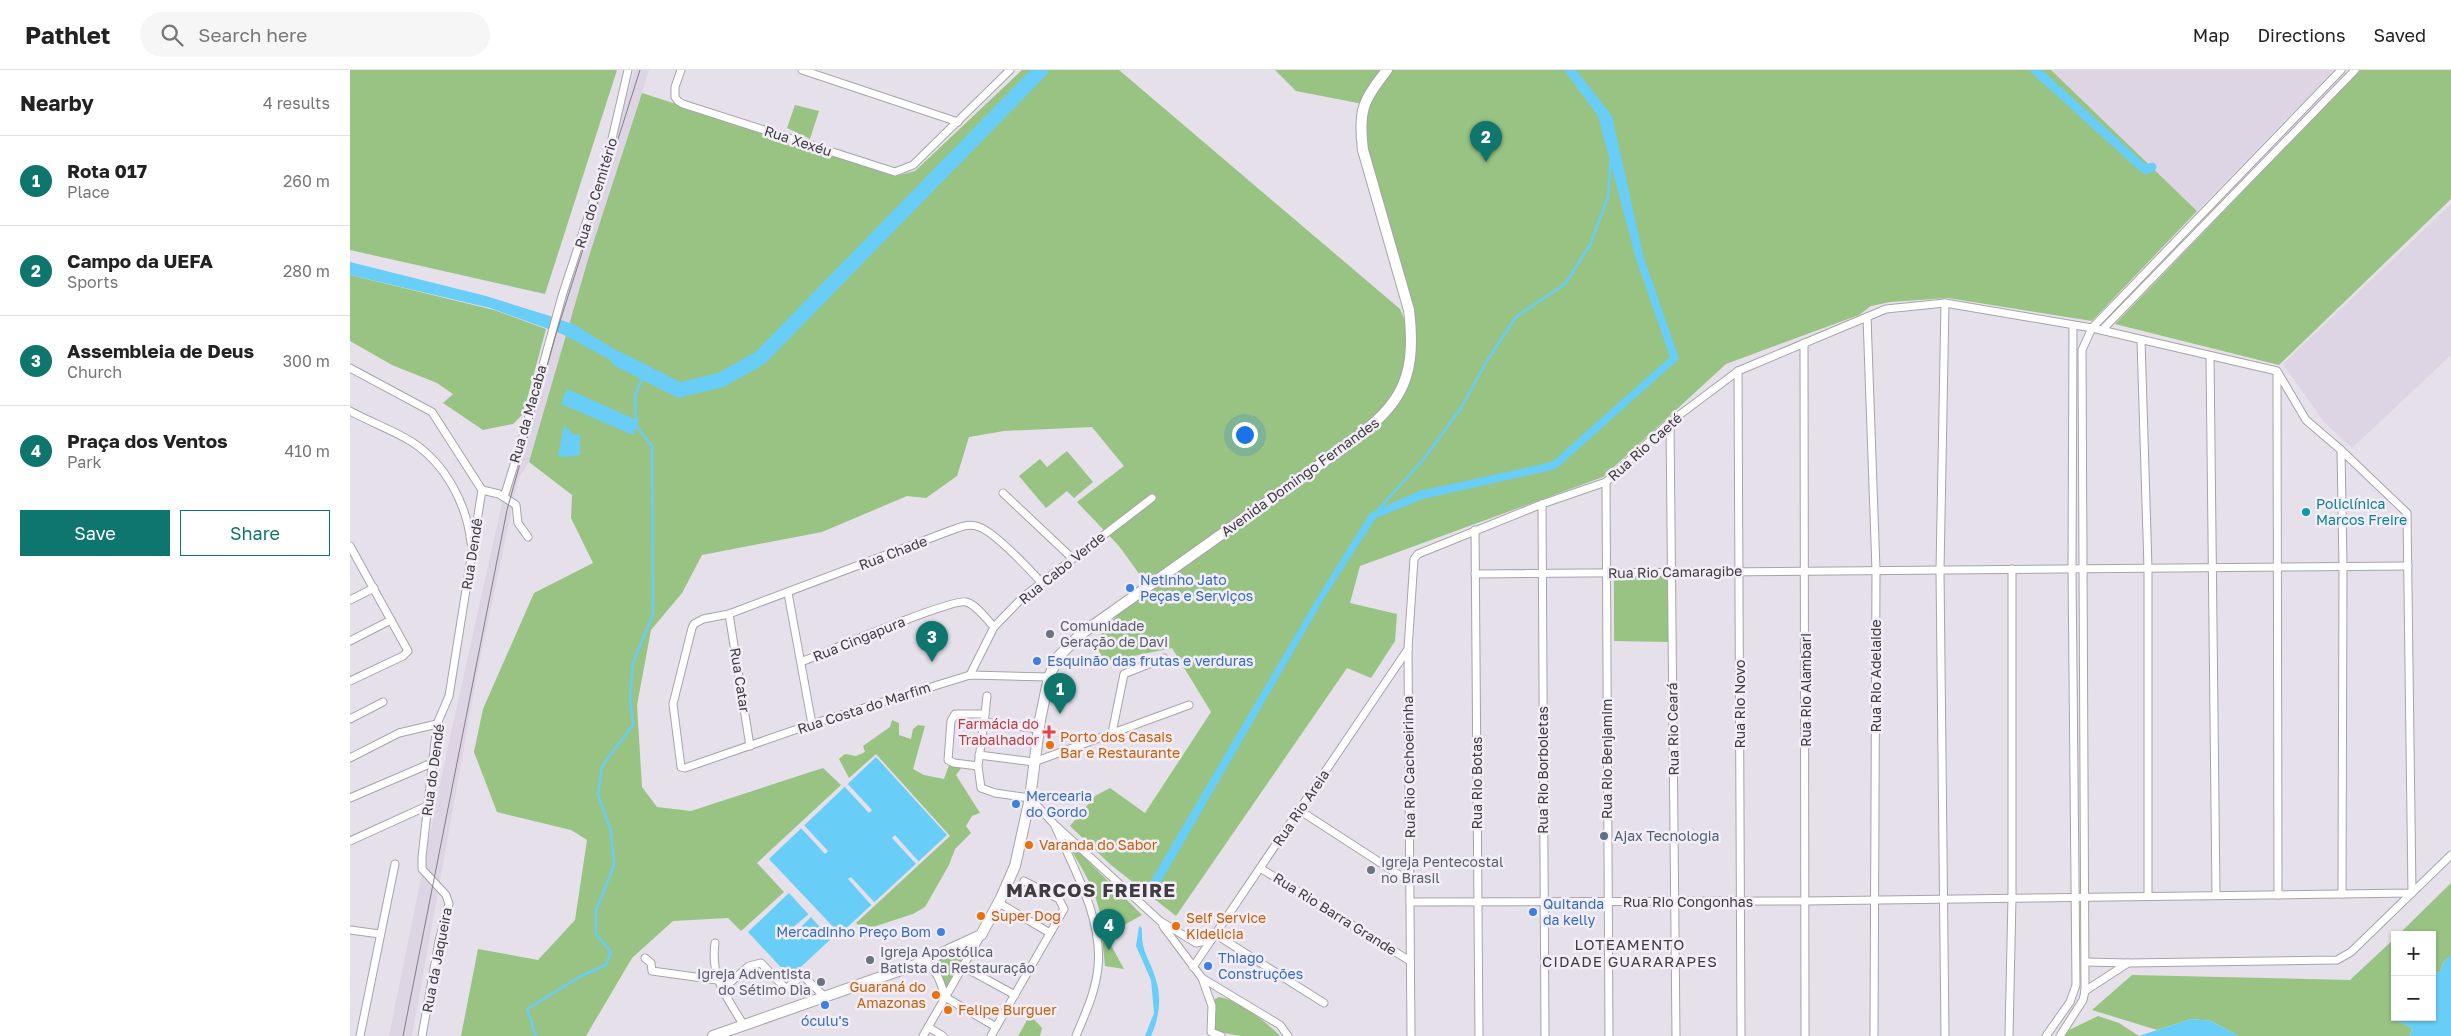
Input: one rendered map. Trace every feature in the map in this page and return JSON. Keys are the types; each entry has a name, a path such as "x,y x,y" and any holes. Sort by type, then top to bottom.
{"main road":[{"name":"Avenida Domingo Fernandes","path":"981,935 999,903 1015,866 1030,798 1039,729 1049,677 1058,657 1081,634 1368,430 1390,408 1400,393 1411,358 1412,338 1409,310 1363,150 1361,135 1363,104 1387,70"},
{"path":"713,1036 918,964 981,935"}],"street":[{"name":"Rua do Cemitério","path":"552,332 608,156 628,70"},
{"name":"Rua Xexéu","path":"681,70 675,93 678,101 683,104 894,172 913,165 958,122"},
{"path":"802,70 958,122 1008,70"},
{"path":"2060,1036 2083,1000 2085,991 2082,350 2092,328 2341,70"},
{"path":"2102,330 2355,70"},
{"path":"1945,303 1940,570 1945,1036"},
{"name":"Rua Rio Caeté","path":"1414,559 1418,554 1475,530 1606,482 1670,422 1738,372 1886,310 1945,303 2102,330 2277,371"},
{"name":"Rua Rio Adelaide","path":"1867,317 1876,570 1874,1036"},
{"path":"2046,1036 2074,995 2076,986 2072,569 2073,326"},
{"name":"Rua da Macaba","path":"504,497 552,332"},
{"path":"2141,340 2148,568 2148,896"},
{"name":"Rua Rio Alambari","path":"1804,343 1806,1036"},
{"path":"2210,356 2216,895"},
{"path":"350,368 432,412 482,490 504,497 517,507 518,523 528,537"},
{"path":"2277,371 2306,420 2341,450 2407,513 2412,893"},
{"path":"2277,371 2278,895"},
{"name":"Rua Rio Novo","path":"1738,372 1741,1036"},
{"path":"350,411 413,443 438,467 466,513 472,551"},
{"name":"Rua Rio Ceará","path":"1670,422 1676,1036"},
{"path":"2341,450 2343,567 2342,894"},
{"name":"Rua Rio Benjamim","path":"1606,482 1609,1036"},
{"name":"Rua Dendê","path":"462,618 482,490"},
{"path":"1003,494 1072,558"},
{"name":"Rua Cabo Verde","path":"970,675 994,627 1041,582 1152,498"},
{"name":"Rua Rio Borboletas","path":"1542,504 1545,1036"},
{"name":"Rua Chade","path":"683,768 673,704 692,628 694,624 703,619 729,614 952,530 972,525 992,535 1041,582"},
{"name":"Rua Rio Botas","path":"1475,530 1479,1036"},
{"path":"350,546 353,558 374,588 408,651 403,656 350,681"},
{"name":"Rua Rio Cachoeirinha","path":"1411,1036 1408,649 1414,559"},
{"name":"Rua Rio Camaragibe","path":"1475,574 2408,566"},
{"path":"2009,1036 2012,897 2012,569"},
{"path":"350,600 374,588"},
{"path":"788,593 812,724"},
{"name":"Rua Cingapura","path":"801,662 937,609 962,602 972,605 994,627"},
{"name":"Rua Catar","path":"729,614 750,746"},
{"name":"Rua do Dendé","path":"421,864 437,724 449,696 462,618"},
{"path":"350,641 391,620"},
{"name":"Rua Rio Areia","path":"1193,967 1408,649"},
{"path":"1112,734 1124,674 1164,658"},
{"name":"Rua Costa do Marfim","path":"683,768 812,724 970,675 1049,677"},
{"path":"987,696 978,766 980,785 985,790 1030,798 1054,824 1160,921 1196,943 1213,937 1324,1003"},
{"path":"350,719 383,702"},
{"path":"979,755 1034,762 1189,704"},
{"path":"978,766 954,763 948,760 951,721 952,717 958,713 1039,729"},
{"path":"350,758 399,733 437,724"},
{"path":"350,798 434,762"},
{"path":"350,841 427,806"},
{"path":"1299,810 1410,882"},
{"path":"1054,824 1081,884 1097,941 1099,966 1096,983 1076,1036"},
{"path":"2085,962 2337,960 2351,952 2451,855"},
{"path":"360,1036 395,864"},
{"name":"Rua da Jaqueira","path":"421,864 422,869 446,895 449,904 439,940 422,1036"},
{"name":"Rua Rio Barra Grande","path":"1260,868 1410,961"},
{"path":"991,1036 1064,909 1059,899 1024,881"},
{"name":"Rua Rio Congonhas","path":"1411,902 1805,902 2074,896 2412,893"},
{"path":"999,903 1050,933"},
{"path":"1160,921 1202,978 1212,1006 1211,1032 1221,1036"},
{"path":"350,930 380,934"},
{"path":"923,1036 981,935"},
{"path":"716,943 713,965 717,980 744,1026"},
{"path":"645,958 650,964 652,971 670,976 717,980"},
{"path":"726,986 749,966 761,963 786,989 802,975 824,997"},
{"path":"2085,991 2128,963"},
{"path":"918,964 929,967 938,976 945,996 996,1027"},
{"path":"962,966 1015,995"},
{"path":"1202,978 1280,1025 1288,1036"},
{"path":"928,1027 943,1036"}],"shaded area":[{"path":"635,70 649,70 589,256 529,462 518,479 478,669 412,1036 389,1036 444,765 502,503"},
{"path":"2051,70 2334,70 2197,211"},
{"path":"2451,204 2451,355 2352,448 2324,422 2283,364"}],"green space":[{"path":"350,70 617,70 545,294 350,250"},
{"path":"1022,70 1119,70 1400,309 1411,335 1363,150 1363,104 1296,91 1275,70 2051,70 2197,211 2092,321 1948,298 1890,302 1871,306 1859,315 1726,364 1603,477 1360,566 1350,603 1397,614 1395,641 1371,678 1347,668 1176,916 1111,865 1070,826 1095,796 1110,788 1145,813 1211,712 1172,648 1105,662 1094,642 1135,595 1148,586 1119,546 1077,502 1124,466 1092,427 1004,431 969,437 957,476 926,498 907,496 822,532 702,555 682,593 651,630 637,705 642,787 657,807 691,811 823,768 841,785 757,863 784,892 741,931 728,918 673,921 632,958 586,1036 461,1036 478,949 538,960 575,920 587,840 571,830 497,812 474,752 483,709 534,593 593,563 571,518 572,495 529,462 589,256 642,93 896,176 915,171"},
{"path":"2360,70 2451,70 2451,199 2279,365 2115,324"},
{"path":"795,105 819,111 810,139 787,128"},
{"path":"350,275 494,310 546,329 523,414 513,424 483,430 443,403 453,394 437,383 392,365 350,341"},
{"path":"1067,451 1093,482 1074,498 1067,491 1046,508 1019,476 1040,459 1047,467"},
{"path":"1614,574 1670,575 1670,642 1614,641"},
{"path":"892,720 899,723 899,735 911,739 913,729 918,725 925,726 913,769 924,775 944,779 949,765 962,767 956,775 980,813 972,816 966,826 971,833 955,849 949,865 925,907 913,914 864,930 856,923 950,836 876,754 849,778 839,759 845,754 856,756 865,752 863,746 890,727"},
{"path":"1061,834 1142,915 1108,934 1094,893 1079,862"},
{"path":"2451,883 2451,956 2444,961 2440,972 2436,973 2436,931 2402,931"},
{"path":"1101,927 1124,969 1105,966"},
{"path":"2391,942 2391,1021 2397,1021 2412,1028 2410,1036 2239,1036 2211,1021 2191,1019 2157,1030 2092,1010 2132,975 2350,980"},
{"path":"969,946 945,990 941,973 932,962"},
{"path":"1219,997 1234,1002 1251,1012 1280,1036 1241,1036 1213,1031 1215,999"},
{"path":"1030,1015 1042,1028 1040,1036 1018,1036"},
{"path":"2098,1016 2119,1023 2139,1036 2063,1036 2065,1032"}],"water":[{"path":"1564,70 1576,70 1612,116 1643,255 1679,359 1556,469 1423,499 1376,518 1326,595 1158,887 1150,882 1320,593 1370,513 1419,491 1552,462 1670,357 1636,259 1598,116"},
{"path":"350,262 486,296 550,316 575,325 640,365 633,372 562,334 490,308 350,275"},
{"path":"567,389 639,421 633,435 561,404"},
{"path":"564,425 574,435 580,434 580,455 558,456"},
{"path":"876,757 947,835 840,934 769,859"},
{"path":"789,893 831,939 790,977 748,932"},
{"path":"1139,926 1142,928 1144,950 1154,973 1159,994 1158,1015 1151,1036 1145,1036 1154,1013 1151,980 1136,946"},
{"path":"2451,956 2451,1036 2410,1036 2412,1028 2397,1021 2436,1021 2436,973 2440,972 2444,961"},
{"path":"2191,1019 2211,1021 2239,1036 2139,1036"}],"pier":[{"path":"846,782 872,810 869,813 843,785"},
{"path":"804,825 828,851 825,854 801,828"},
{"path":"895,835 920,863 917,865 892,838"},
{"path":"851,877 876,904 873,907 848,879"},
{"path":"810,913 813,915 786,940 784,938 785,934"}],"waterway":[{"path":"618,359 679,390 721,380 760,358 1041,70"},
{"path":"2035,70 2142,167 2146,170 2152,167"},
{"path":"1377,511 1423,460 1461,408 1488,359 1516,317 1565,284 1590,245 1608,197 1611,156"},
{"path":"536,1036 527,1009 581,976 606,965 611,952 596,934 596,911 614,865 611,831 598,795 602,766 633,725 630,697 633,663 653,614 652,446 636,426 635,395 645,373"},
{"path":"1152,888 1155,882"}],"tram line":[{"path":"403,1036 507,510 556,334 640,70"}],"place":[{"name":"Campo da UEFA","path":"1486,162"},
{"name":"Policlínica Marcos Freire","path":"2306,512"},
{"name":"Netinho Jato Peças e Serviços","path":"1130,588"},
{"name":"Comunidade Geração de Davi","path":"1050,634"},
{"name":"Esquinão das frutas e verduras","path":"1037,661"},
{"name":"Assembleia de Deus","path":"932,662"},
{"name":"Rota 017","path":"1060,714"},
{"name":"Farmácia do Trabalhador","path":"1049,732"},
{"name":"Porto dos Casais Bar e Restaurante","path":"1050,745"},
{"name":"Mercearia do Gordo","path":"1016,804"},
{"name":"Ajax Tecnologia","path":"1604,836"},
{"name":"Varanda do Sabor","path":"1029,845"},
{"name":"Igreja Pentecostal no Brasil","path":"1371,870"},
{"name":"Quitanda da kelly","path":"1533,912"},
{"name":"Super Dog","path":"981,916"},
{"name":"Self Service Kidelicia","path":"1176,926"},
{"name":"Mercadinho Preço Bom","path":"941,932"},
{"name":"Praça dos Ventos","path":"1109,950"},
{"name":"Igreja Apostólica Batista da Restauração","path":"870,960"},
{"name":"Thiago Construções","path":"1208,966"},
{"name":"Igreja Adventista do Sétimo Dia","path":"821,982"},
{"name":"Guaraná do Amazonas","path":"936,995"},
{"name":"óculu's","path":"825,1005"},
{"name":"Felipe Burguer","path":"948,1010"}],"district":[{"name":"MARCOS FREIRE","path":"1091,890"},
{"name":"LOTEAMENTO CIDADE GUARARAPES","path":"1630,954"}]}
